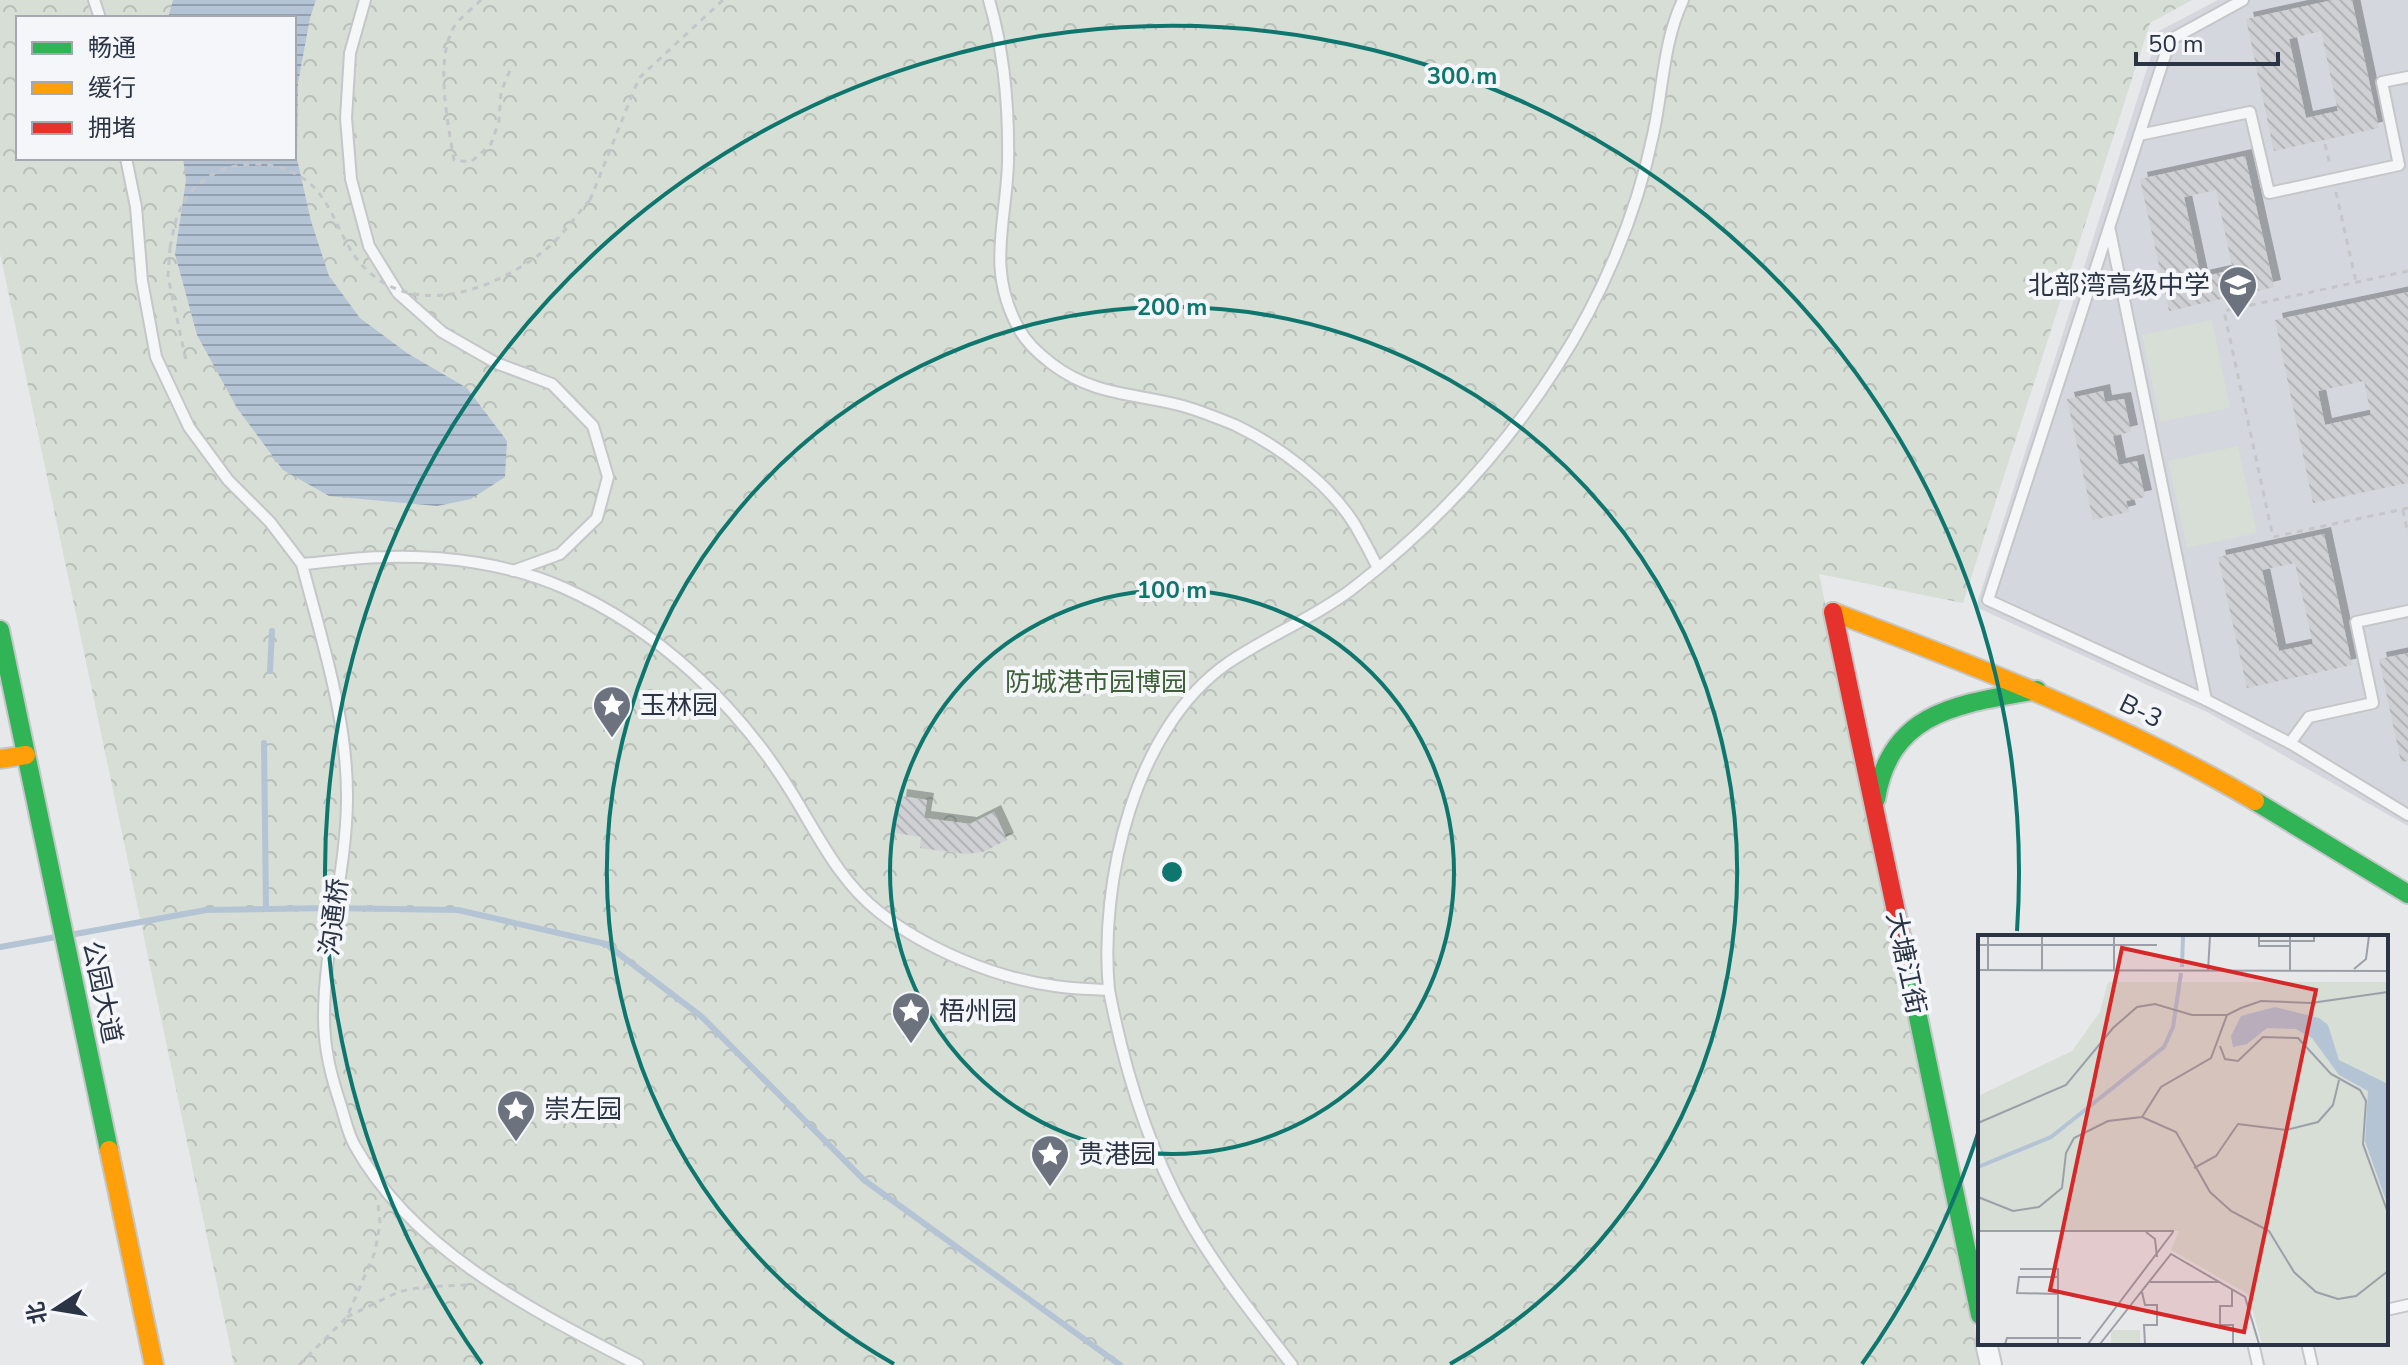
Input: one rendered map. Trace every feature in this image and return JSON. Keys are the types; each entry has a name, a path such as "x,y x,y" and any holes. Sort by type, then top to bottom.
{"street":[{"name":"B-3","path":"1833,612 2038,690 2205,772 2408,894"},
{"name":"大塘江街","path":"1833,612 1978,1305"},
{"name":"公园大道","path":"0,630 154,1365"},
{"path":"1874,808 1884,763 1910,728 1947,708 2038,690"},
{"path":"0,759 26,755"},
{"path":"1986,1345 1991,1365"}],"lane":[{"path":"365,0 350,53 346,118 351,179 369,246 398,293 442,332 496,363 552,384 593,426 608,477 597,518 560,554 513,571"},
{"path":"989,0 1000,54 1007,119 1008,164 998,250 1004,295 1020,331 1041,355 1070,378 1096,389 1183,406 1235,425 1264,440 1334,498 1354,523 1378,568"},
{"path":"1292,1365 1246,1307 1187,1217 1146,1127 1130,1077 1109,990 1106,952 1116,862 1158,739 1198,689 1226,664 1349,591 1378,568 1470,483 1536,399 1580,330 1613,260 1653,138 1666,56 1683,0"},
{"path":"2243,0 2170,40 1988,600 2206,700 2290,743 2408,815"},
{"path":"2139,135 2250,112 2269,193 2399,165 2382,82 2408,77"},
{"path":"126,160 136,207 142,281 156,357 189,427 228,480 270,522 302,564 425,557 513,571 562,587 612,612 690,669 726,706 789,788 841,874 876,910 921,942 1016,978 1056,987 1109,990"},
{"path":"2109,229 2206,700"},
{"name":"沟通桥","path":"302,564 335,683 347,801 324,1018 327,1065 353,1143 407,1218 474,1271 638,1365"},
{"path":"2290,743 2309,717 2373,703 2356,622 2408,611"},
{"path":"2388,1310 2408,1305"},
{"path":"2253,1345 2258,1365"},
{"path":"2307,1345 2312,1365"}],"path":[{"path":"481,0 451,31 445,66 444,101 454,160 471,162 491,144 499,121 501,92 512,65"},
{"path":"187,365 168,277 170,247 179,211 194,189 211,175 236,165 260,163 286,169 308,182 324,201 350,250 367,271 384,283 414,294 447,296 504,277 546,249 590,200 639,78 723,0"},
{"path":"2325,144 2356,282"},
{"path":"2408,271 2224,311 2273,537 2405,509 2408,534"},
{"path":"347,1317 375,1252 380,1223 376,1179"},
{"path":"299,1365 347,1317 398,1292 422,1287 496,1285"}],"shaded area":[{"name":"北部湾高级中学","path":"2218,0 2408,0 2408,826 2209,713 1976,607 2159,31"}],"green space":[{"name":"防城港市园博园","path":"0,0 2192,0 2150,23 1963,603 1819,574 1983,1365 234,1365 0,253"},
{"path":"2212,320 2230,408 2160,422 2142,335"},
{"path":"2238,446 2257,533 2187,548 2168,461"}],"water":[{"path":"173,0 316,0 298,83 297,159 311,221 329,276 360,318 407,353 467,388 507,441 505,477 471,499 437,506 329,496 283,470 237,408 197,335 175,254 186,180 183,160 296,160 296,16 169,16"}],"building":[{"path":"2333,0 2352,0 2379,128 2274,151 2246,19","holes":["2321,31 2338,111 2306,118 2289,39"]},
{"path":"2245,156 2274,287 2169,311 2140,179","holes":["2216,190 2233,270 2201,277 2184,197"]},
{"path":"2408,292 2408,483 2313,503 2275,320","holes":["2364,381 2371,415 2325,425 2318,391"]},
{"path":"2103,391 2105,402 2124,399 2131,432 2113,436 2119,465 2137,461 2145,497 2126,501 2129,512 2093,520 2067,399"},
{"path":"2324,534 2352,665 2247,688 2218,557","holes":["2295,563 2313,644 2279,651 2262,570"]},
{"path":"2408,653 2408,761 2401,762 2379,659"},
{"path":"900,796 927,800 924,818 970,824 994,812 1007,840 983,852 966,854 920,848 921,837 895,833"}],"waterway":[{"path":"270,671 272,631"},
{"path":"264,743 266,909"},
{"path":"70,935 206,910 458,910 606,944 702,1017 864,1180 1120,1365"},
{"path":"0,947 56,937"}],"traffic: fast":[{"path":"0,630 109,1150"},
{"path":"1876,799 1884,769 1897,746 1914,729 1934,716 1957,707 2037,690"},
{"path":"2255,801 2408,894"},
{"path":"1906,959 1978,1305"}],"traffic: slow":[{"path":"1833,612 1995,675 2101,721 2255,801"},
{"path":"0,759 26,755"},
{"path":"109,1150 154,1365"}],"traffic: jam":[{"path":"1833,612 1906,959"}],"place":[{"name":"北部湾高级中学","path":"2238,319"},
{"name":"玉林园","path":"612,739"},
{"name":"梧州园","path":"911,1045"},
{"name":"崇左园","path":"516,1143"},
{"name":"贵港园","path":"1050,1188"}]}
